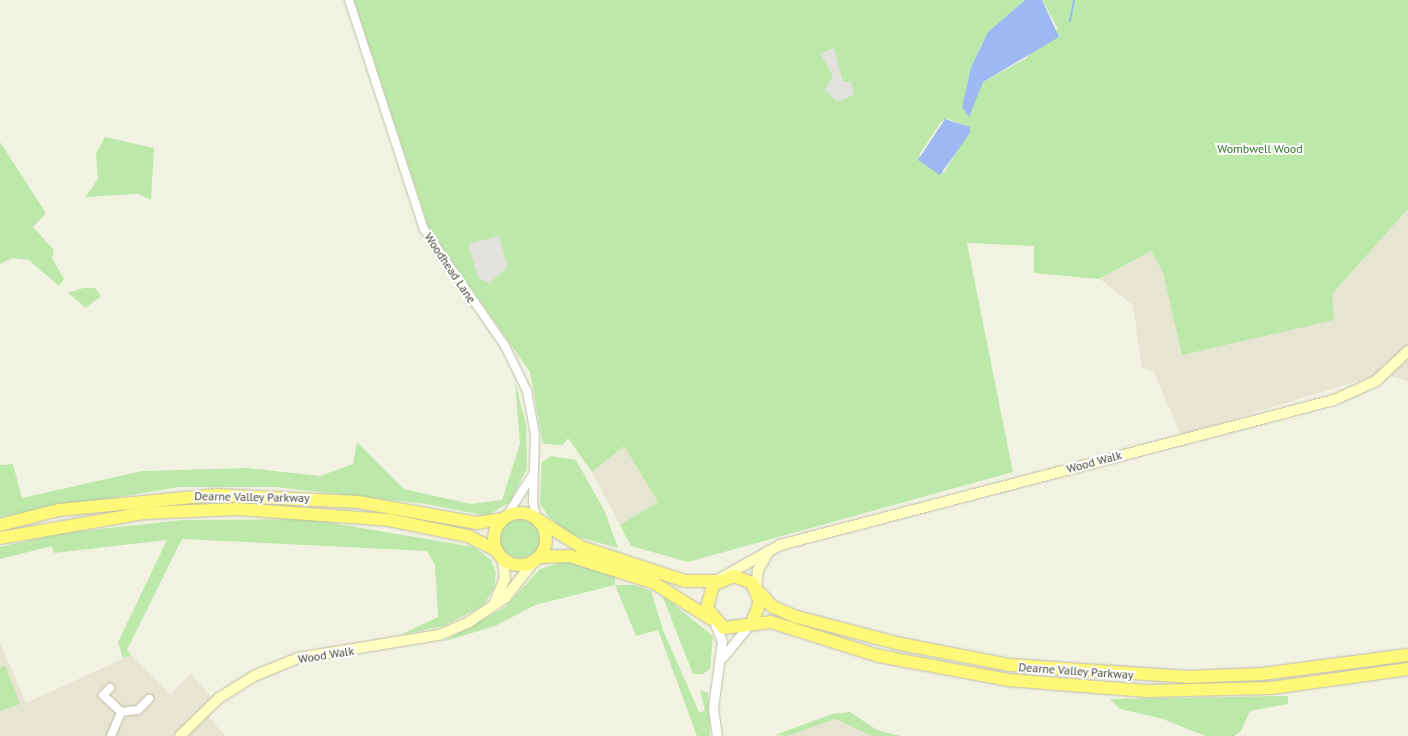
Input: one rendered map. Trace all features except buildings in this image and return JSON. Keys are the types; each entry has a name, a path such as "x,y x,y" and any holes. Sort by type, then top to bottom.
{"highway":[{"name":"Dearne Valley Parkway","path":"0,524 59,510 216,495 358,502 477,523 505,518"},
{"name":"Dearne Valley Parkway","path":"0,538 144,514 237,509 388,520 468,536 500,555"},
{"path":"525,513 538,519 581,547 685,581 741,577 757,590 760,608 751,624 730,630 654,584 570,556 537,559 516,564 500,555 495,534 505,518 525,513"},
{"path":"537,559 546,535 538,519"},
{"path":"712,620 707,596 719,580"},
{"name":"Dearne Valley Parkway","path":"757,590 774,607 797,617 896,643 1009,665 1188,677 1262,674 1408,654"},
{"name":"Dearne Valley Parkway","path":"751,624 776,623 879,656 941,669 1078,688 1271,688 1408,669"}],"main road":[{"name":"Wood Walk","path":"719,580 769,551 1334,400 1376,381 1408,351"},
{"path":"757,590 758,570 769,551"},
{"path":"490,609 502,589 500,555"},
{"name":"Wood Walk","path":"180,736 219,698 263,672 298,658 439,635 490,609 537,559"}],"street":[{"name":"Woodhead Lane","path":"349,0 424,229 505,346 527,391 536,434 533,473 538,519"},
{"name":"Woodhead Lane","path":"505,518 533,473"},
{"path":"712,620 722,636 713,708 717,736"},
{"path":"720,662 751,624"},
{"path":"110,688 104,695 120,712"},
{"path":"120,712 138,710 149,698"},
{"path":"111,736 120,712"}],"shaded area":[{"path":"834,48 843,81 851,82 854,95 837,102 825,90 833,75 820,54"},
{"path":"1408,209 1408,381 1381,374 1181,435 1154,372 1142,368 1133,305 1100,279 1151,251 1163,272 1183,355 1332,294"},
{"path":"499,236 508,266 489,284 478,277 468,244"},
{"path":"624,446 658,502 620,525 592,472"},
{"path":"0,642 26,703 131,655 170,694 191,674 212,698 202,708 225,736 0,736"},
{"path":"835,719 872,736 787,736 808,725"}],"green space":[{"name":"Wombwell Wood","path":"354,0 1025,0 988,32 971,67 962,107 983,82 1025,59 1058,29 1042,0 1408,0 1408,209 1332,294 1334,320 1182,355 1163,272 1151,251 1099,279 1034,273 1034,246 967,243 1013,472 688,562 631,546 620,525 658,502 624,446 592,472 568,438 563,445 543,444 530,372 429,228","holes":["948,119 970,127 944,173 919,155 941,122"]},
{"path":"105,137 154,148 151,200 138,194 85,197 98,179 96,154"},
{"path":"0,142 46,213 33,227 54,250 52,258 64,279 59,286 29,260 12,258 0,264"},
{"path":"83,288 95,288 101,296 86,308 68,293"},
{"path":"515,382 526,424 527,468 511,501 487,516 426,504 275,487 179,487 0,517 0,465 13,464 22,498 142,471 247,468 320,476 353,464 357,442 404,489 471,504 502,500 520,444"},
{"path":"551,456 576,460 605,512 618,548 570,535 549,517 540,504 542,462"},
{"path":"520,518 534,524 540,538 534,552 520,558 506,552 500,538 506,524"},
{"path":"308,519 474,547 491,560 496,573 494,588 483,606 444,626 400,635 438,617 435,565 427,551 182,539 127,650 131,655 123,658 118,642 167,540 54,553 52,546 0,559 0,547 63,533 184,520"},
{"path":"566,561 615,577 615,585 535,605 495,626 442,642 505,607 540,569"},
{"path":"615,585 635,585 651,591 663,630 699,712 705,711 700,690 708,693 710,736 697,736 658,630 636,636"},
{"path":"662,595 713,636 710,669 703,674 693,674"},
{"path":"5,665 20,704 0,711 0,668"},
{"path":"1288,696 1288,704 1250,711 1241,731 1234,736 1205,736 1163,719 1120,709 1110,699"},
{"path":"850,712 877,730 901,736 872,736 835,719 787,736 775,735 832,714"}],"water":[{"path":"1025,0 1042,0 1059,37 983,82 969,117 962,107 971,67 988,32"},
{"path":"945,119 970,127 970,133 940,175 918,160"}],"waterway":[{"path":"1070,21 1074,0"}]}
